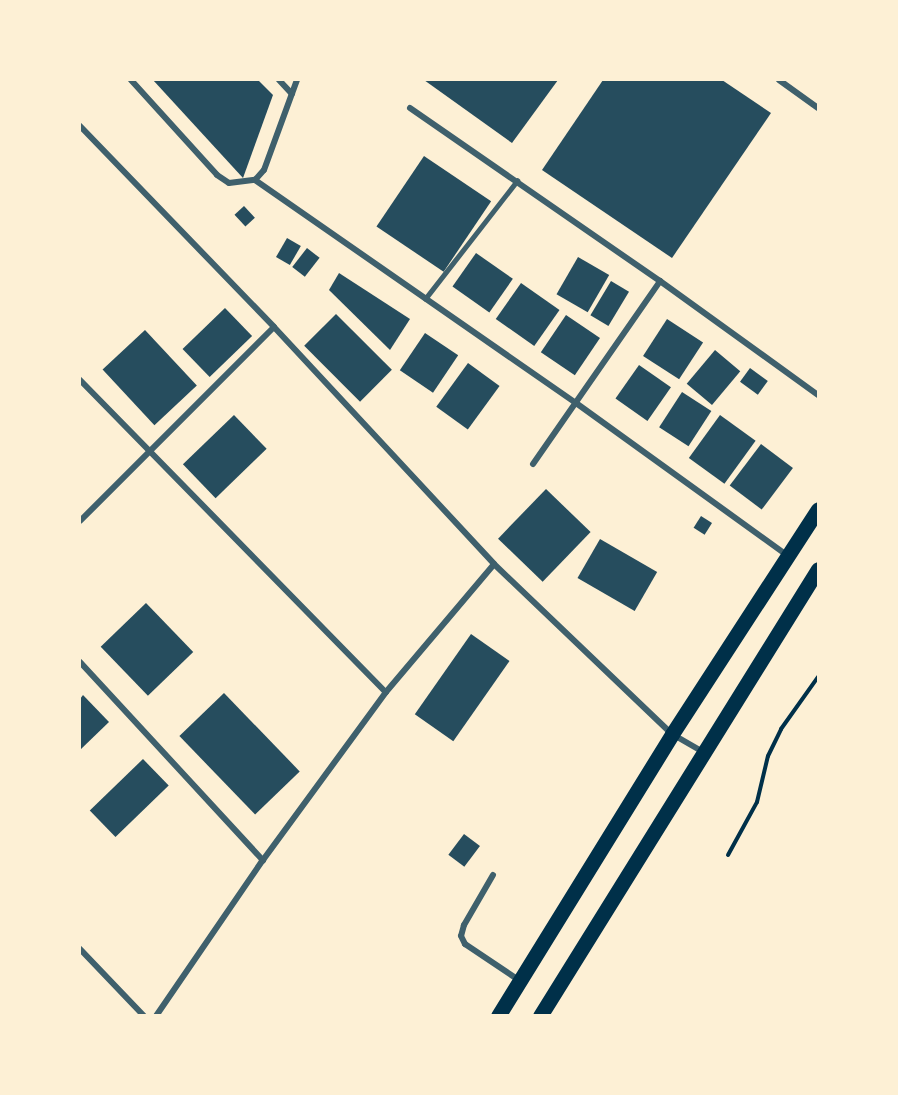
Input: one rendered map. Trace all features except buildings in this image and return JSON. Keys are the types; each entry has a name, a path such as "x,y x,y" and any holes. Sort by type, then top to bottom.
{"main road":[{"path":"503,1014 520,981 672,734 819,509"},
{"path":"540,1016 819,569"}],"street":[{"path":"131,80 217,175 230,183 255,180 576,403 788,556"},
{"path":"279,80 292,94"},
{"path":"255,180 269,159 297,80"},
{"path":"778,80 819,108"},
{"path":"410,108 819,394"},
{"path":"80,126 274,327 494,564 672,734 704,752"},
{"path":"533,464 660,281"},
{"path":"80,521 274,327"},
{"path":"80,380 386,692"},
{"path":"156,1016 263,861 386,692 494,564"},
{"path":"80,662 263,861"},
{"path":"493,875 464,925 461,936 465,944 520,981"},
{"path":"80,949 144,1016"}],"lane":[{"path":"425,299 517,181"}],"path":[{"path":"728,855 757,802 768,756 781,729 819,677"}]}
